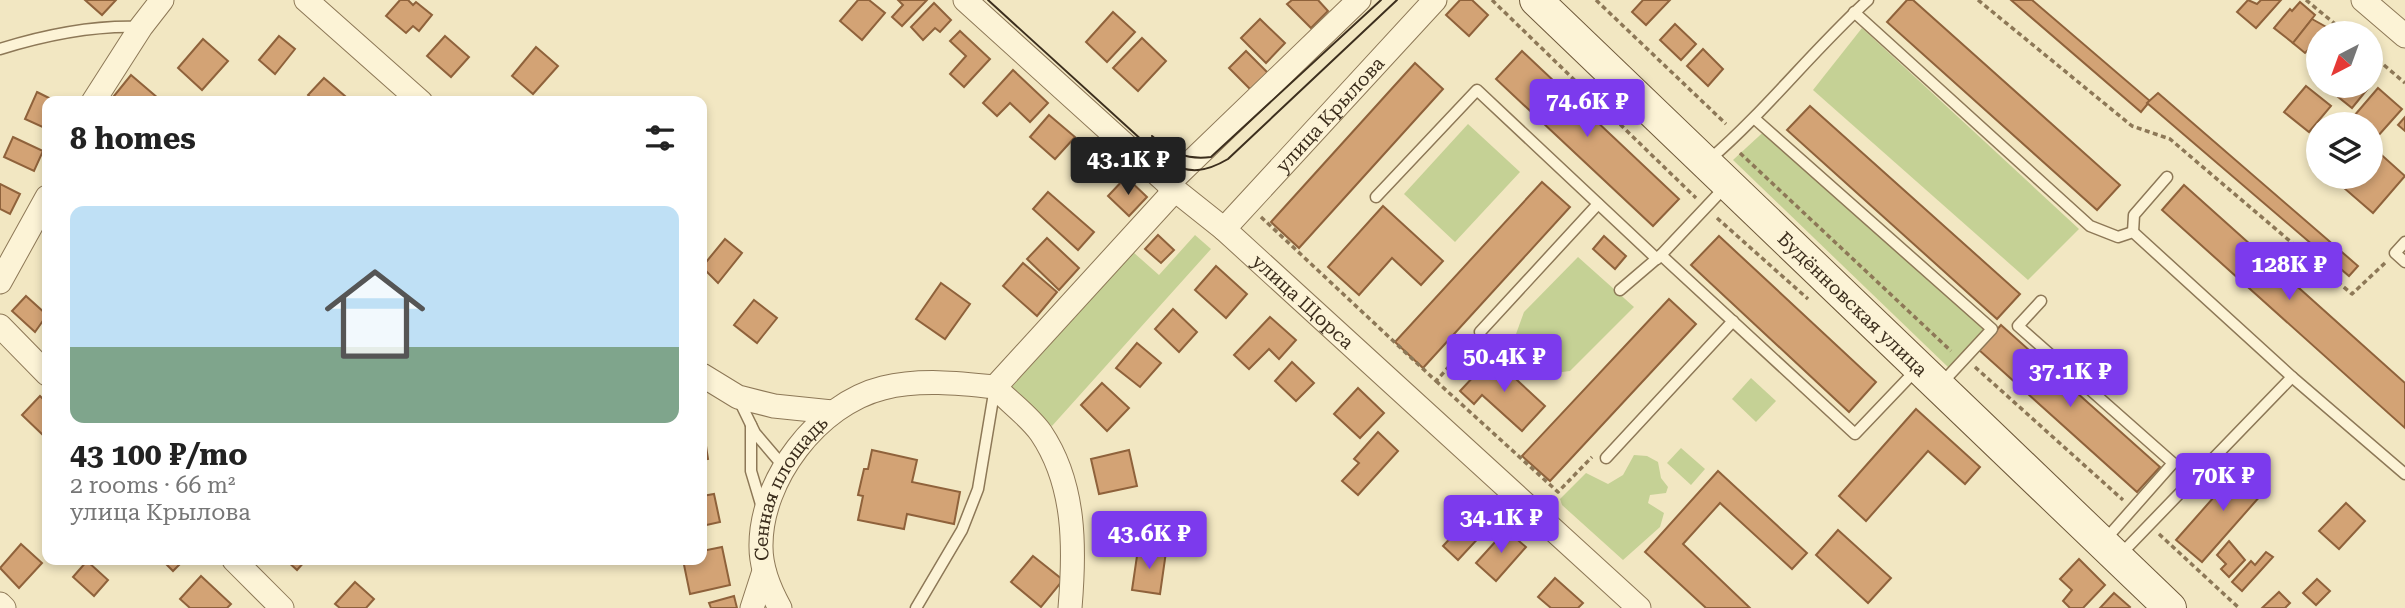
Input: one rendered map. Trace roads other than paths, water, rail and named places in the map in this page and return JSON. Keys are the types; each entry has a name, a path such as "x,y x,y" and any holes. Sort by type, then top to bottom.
{"street":[{"path":"97,96 141,27 162,0"},
{"path":"306,0 415,96"},
{"name":"улица Щорса","path":"965,0 1172,187 1224,229 1639,608"},
{"path":"1070,608 1073,545 1070,508 1064,484 1039,430 995,387 1172,187 1359,0"},
{"name":"улица Крылова","path":"1224,229 1436,0"},
{"name":"Будённовская улица","path":"1536,0 2170,608"},
{"path":"2364,0 2405,36"},
{"path":"0,282 42,206"},
{"path":"0,326 42,369"},
{"name":"Сенная площадь","path":"707,378 738,397 774,406 832,412"},
{"name":"Сенная площадь","path":"780,608 764,570 760,550 765,516 786,468 832,412 859,396 903,384 959,383 995,387"},
{"path":"239,565 282,608"},
{"path":"752,608 764,570"},
{"path":"0,604 4,608"}],"lane":[{"path":"1620,290 1659,257 1706,208 1718,172 1734,139 1823,41 1868,0"},
{"path":"1854,12 2090,226 2118,237 2133,232"},
{"path":"0,49 35,38 100,28 141,27"},
{"path":"1376,197 1477,90 1598,204 1733,321 1855,434 1930,376 1964,359 1992,329 1755,118"},
{"path":"2133,232 2134,215 2167,177"},
{"path":"1477,335 1598,204"},
{"path":"2133,232 2292,377 2405,474"},
{"path":"2405,242 2395,253 2405,262"},
{"path":"2042,301 2018,326 2173,463 2133,509 2111,550"},
{"path":"1601,456 1733,321"},
{"path":"2111,550 2150,525 2292,377"},
{"path":"916,608 956,542 978,489 995,387"},
{"path":"738,397 751,425 786,468"},
{"path":"751,425 751,471 765,516"}],"tram line":[{"path":"988,0 1167,163 1191,170 1212,167 1228,159 1397,0"},
{"path":"1152,136 1179,154 1211,157 1381,0"}]}
